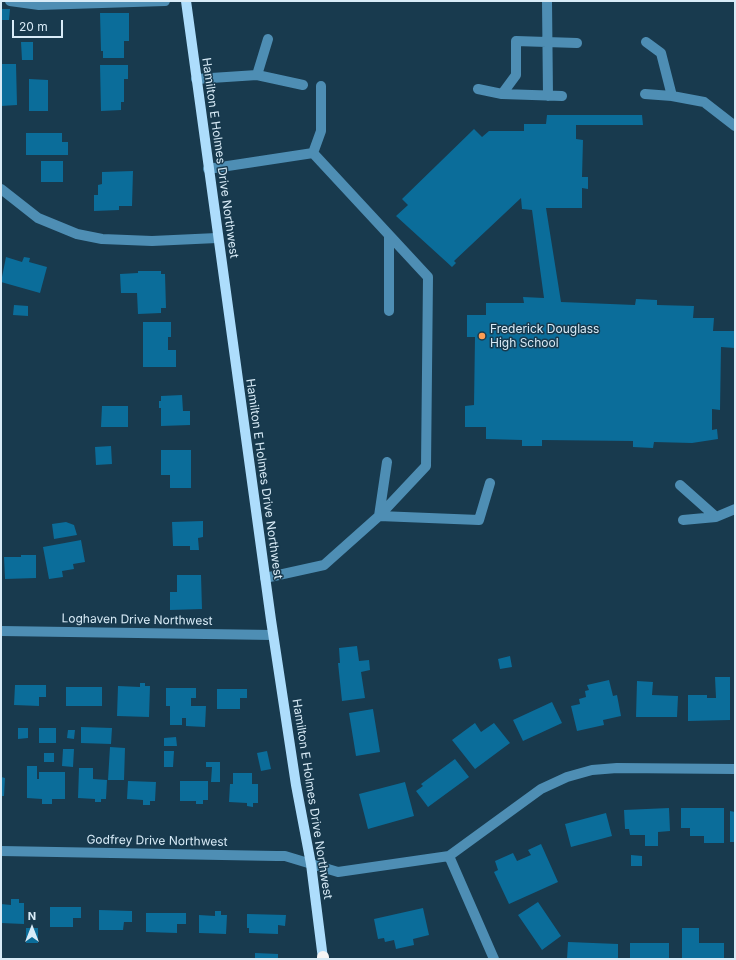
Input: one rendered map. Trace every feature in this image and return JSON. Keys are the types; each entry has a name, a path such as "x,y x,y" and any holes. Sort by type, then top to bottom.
{"main road":[{"name":"Hamilton E Holmes Drive Northwest","path":"186,1 273,635 294,777 311,864 323,958"}],"street":[{"path":"10,1 39,5 165,1"},
{"path":"547,1 548,96"},
{"path":"257,75 268,39"},
{"path":"502,94 516,75 516,42 578,43"},
{"path":"646,42 661,53 672,96"},
{"path":"196,79 257,75 303,85"},
{"path":"313,153 320,131 322,86"},
{"path":"478,88 502,94 562,96"},
{"path":"645,94 672,96 704,102 735,126"},
{"path":"208,169 313,153"},
{"path":"265,578 324,565 379,516 426,466 428,277 389,237 313,153"},
{"path":"1,189 38,218 77,234 102,239 152,240 218,238"},
{"path":"389,237 389,311"},
{"path":"379,516 387,462"},
{"path":"379,516 479,520 490,483"},
{"path":"680,485 716,517"},
{"path":"683,520 716,517 735,509"},
{"name":"Loghaven Drive Northwest","path":"1,631 273,635"},
{"path":"494,959 449,856 541,789 567,777 592,770 617,768 735,769"},
{"name":"Godfrey Drive Northwest","path":"1,851 286,856 338,872 449,856"}],"building":[{"path":"1,9 10,9 9,20 1,20"},
{"path":"100,13 129,13 129,41 124,41 124,58 103,58 103,51 101,51"},
{"path":"21,42 33,42 33,60 22,60"},
{"path":"1,64 16,64 17,105 1,106"},
{"path":"100,65 128,65 128,79 124,79 124,102 121,102 121,110 101,111"},
{"path":"29,79 48,80 48,111 29,111"},
{"path":"547,115 642,115 643,125 576,125 576,139 583,140 582,177 588,177 588,189 582,188 582,208 546,208 561,302 635,305 636,299 657,300 657,305 694,306 693,318 714,318 713,331 735,331 735,348 721,347 720,410 712,409 712,430 717,429 718,439 692,443 654,442 653,448 633,447 633,441 542,440 542,446 522,446 522,440 486,439 486,427 465,427 465,406 474,405 475,337 467,337 467,315 486,315 486,303 524,303 523,297 544,298 532,210 522,209 521,198 454,261 456,263 452,267 396,216 408,205 402,199 474,129 482,137 489,131 524,131 524,124 546,124"},
{"path":"26,133 62,133 62,142 68,142 68,155 26,155"},
{"path":"41,161 63,161 63,182 41,182"},
{"path":"133,171 132,206 119,206 119,210 94,211 94,195 98,195 98,185 102,184 102,172"},
{"path":"6,257 22,262 24,257 30,258 29,262 47,267 40,293 1,282"},
{"path":"138,271 161,271 161,274 165,274 166,308 161,308 161,313 138,314 137,293 121,293 120,274 138,273"},
{"path":"14,305 28,306 28,316 13,315"},
{"path":"143,322 171,322 171,337 168,337 168,350 176,350 176,367 143,367"},
{"path":"182,395 183,411 190,411 190,425 161,426 161,408 159,408 159,401 161,401 161,396"},
{"path":"102,406 128,406 128,427 101,427"},
{"path":"111,446 112,464 96,465 95,447"},
{"path":"161,450 191,450 191,488 170,488 170,475 161,475"},
{"path":"203,521 203,537 198,538 199,550 190,550 190,546 173,546 172,522"},
{"path":"66,522 74,525 77,535 54,539 52,524"},
{"path":"81,540 85,562 73,564 74,569 62,571 63,577 49,579 43,547"},
{"path":"21,555 36,555 36,578 5,579 4,557 21,557"},
{"path":"177,575 201,575 202,609 170,610 170,592 177,592"},
{"path":"357,646 359,661 369,660 370,670 361,672 365,698 342,701 338,663 340,663 339,648"},
{"path":"510,656 512,667 500,669 498,659"},
{"path":"715,677 730,677 730,720 688,721 688,695 707,695 707,698 716,698"},
{"path":"609,680 613,696 617,695 621,716 603,720 604,725 577,731 571,706 580,704 579,699 586,697 585,691 589,690 587,685"},
{"path":"637,681 653,682 652,695 678,696 677,717 636,717"},
{"path":"140,683 145,683 145,686 150,686 149,717 117,716 118,686 140,687"},
{"path":"15,685 46,685 46,697 39,697 39,706 14,705"},
{"path":"66,687 102,687 102,706 66,706"},
{"path":"166,688 196,688 196,698 191,698 191,706 206,706 205,727 186,726 186,718 182,718 182,725 170,725 170,706 166,706"},
{"path":"217,689 247,689 247,698 240,698 240,709 217,709"},
{"path":"552,702 562,723 523,741 513,720"},
{"path":"373,709 380,752 356,756 349,713"},
{"path":"475,723 481,732 494,723 510,743 475,769 452,740"},
{"path":"81,727 112,728 111,744 81,743"},
{"path":"18,728 28,728 28,738 18,739"},
{"path":"39,728 56,728 56,743 39,743"},
{"path":"68,730 75,730 74,739 67,738"},
{"path":"176,737 177,746 164,746 164,738"},
{"path":"110,747 125,748 124,780 108,780"},
{"path":"63,749 74,749 73,767 62,766"},
{"path":"164,751 174,751 173,767 164,767"},
{"path":"267,751 271,769 261,771 257,753"},
{"path":"44,753 54,753 54,762 44,762"},
{"path":"455,759 469,777 428,807 416,791 423,786 421,784"},
{"path":"206,762 220,762 220,782 211,782 212,767 206,767"},
{"path":"27,766 37,766 37,779 39,779 39,772 65,772 65,799 52,799 52,804 42,804 42,799 27,798"},
{"path":"79,768 93,768 93,779 107,780 106,799 101,799 101,802 95,802 95,799 78,798"},
{"path":"233,773 252,773 252,784 258,784 258,803 253,803 253,807 247,806 247,803 229,802 230,784 233,784"},
{"path":"1,777 5,778 4,796 1,796"},
{"path":"128,781 156,782 155,801 150,801 150,805 143,805 143,800 127,799"},
{"path":"180,781 208,781 208,800 203,800 203,804 196,804 196,801 180,801"},
{"path":"405,782 414,816 368,829 359,794"},
{"path":"669,808 670,831 658,832 658,846 645,846 645,835 630,835 629,829 625,829 624,810"},
{"path":"681,808 724,808 724,843 704,843 704,836 690,836 690,828 681,828"},
{"path":"730,811 735,812 735,842 730,842"},
{"path":"606,813 612,836 571,847 565,824"},
{"path":"541,844 558,882 509,904 494,872 498,870 495,861 513,853 517,861 531,855 528,850"},
{"path":"631,855 642,856 642,866 631,866"},
{"path":"11,899 19,899 19,903 24,903 24,924 1,923 1,904 11,905"},
{"path":"538,902 561,936 542,950 518,915"},
{"path":"50,907 81,907 81,918 73,918 73,927 50,927"},
{"path":"423,908 429,935 413,939 414,945 396,949 394,940 385,942 384,938 378,939 374,919"},
{"path":"99,910 132,911 132,922 124,922 123,930 99,930"},
{"path":"215,911 221,911 221,915 227,915 226,934 199,933 199,915 215,916"},
{"path":"146,913 186,913 186,924 177,924 177,933 146,932"},
{"path":"247,914 286,915 285,926 278,925 278,934 249,933 249,928 247,928"},
{"path":"26,928 38,928 38,943 26,943"},
{"path":"682,928 699,928 699,943 724,943 724,959 682,959"},
{"path":"568,942 618,944 618,959 567,959"},
{"path":"630,943 669,943 669,959 630,959"},
{"path":"255,953 278,954 278,959 255,959"}],"place":[{"name":"Frederick Douglass High School","path":"482,336"}]}
